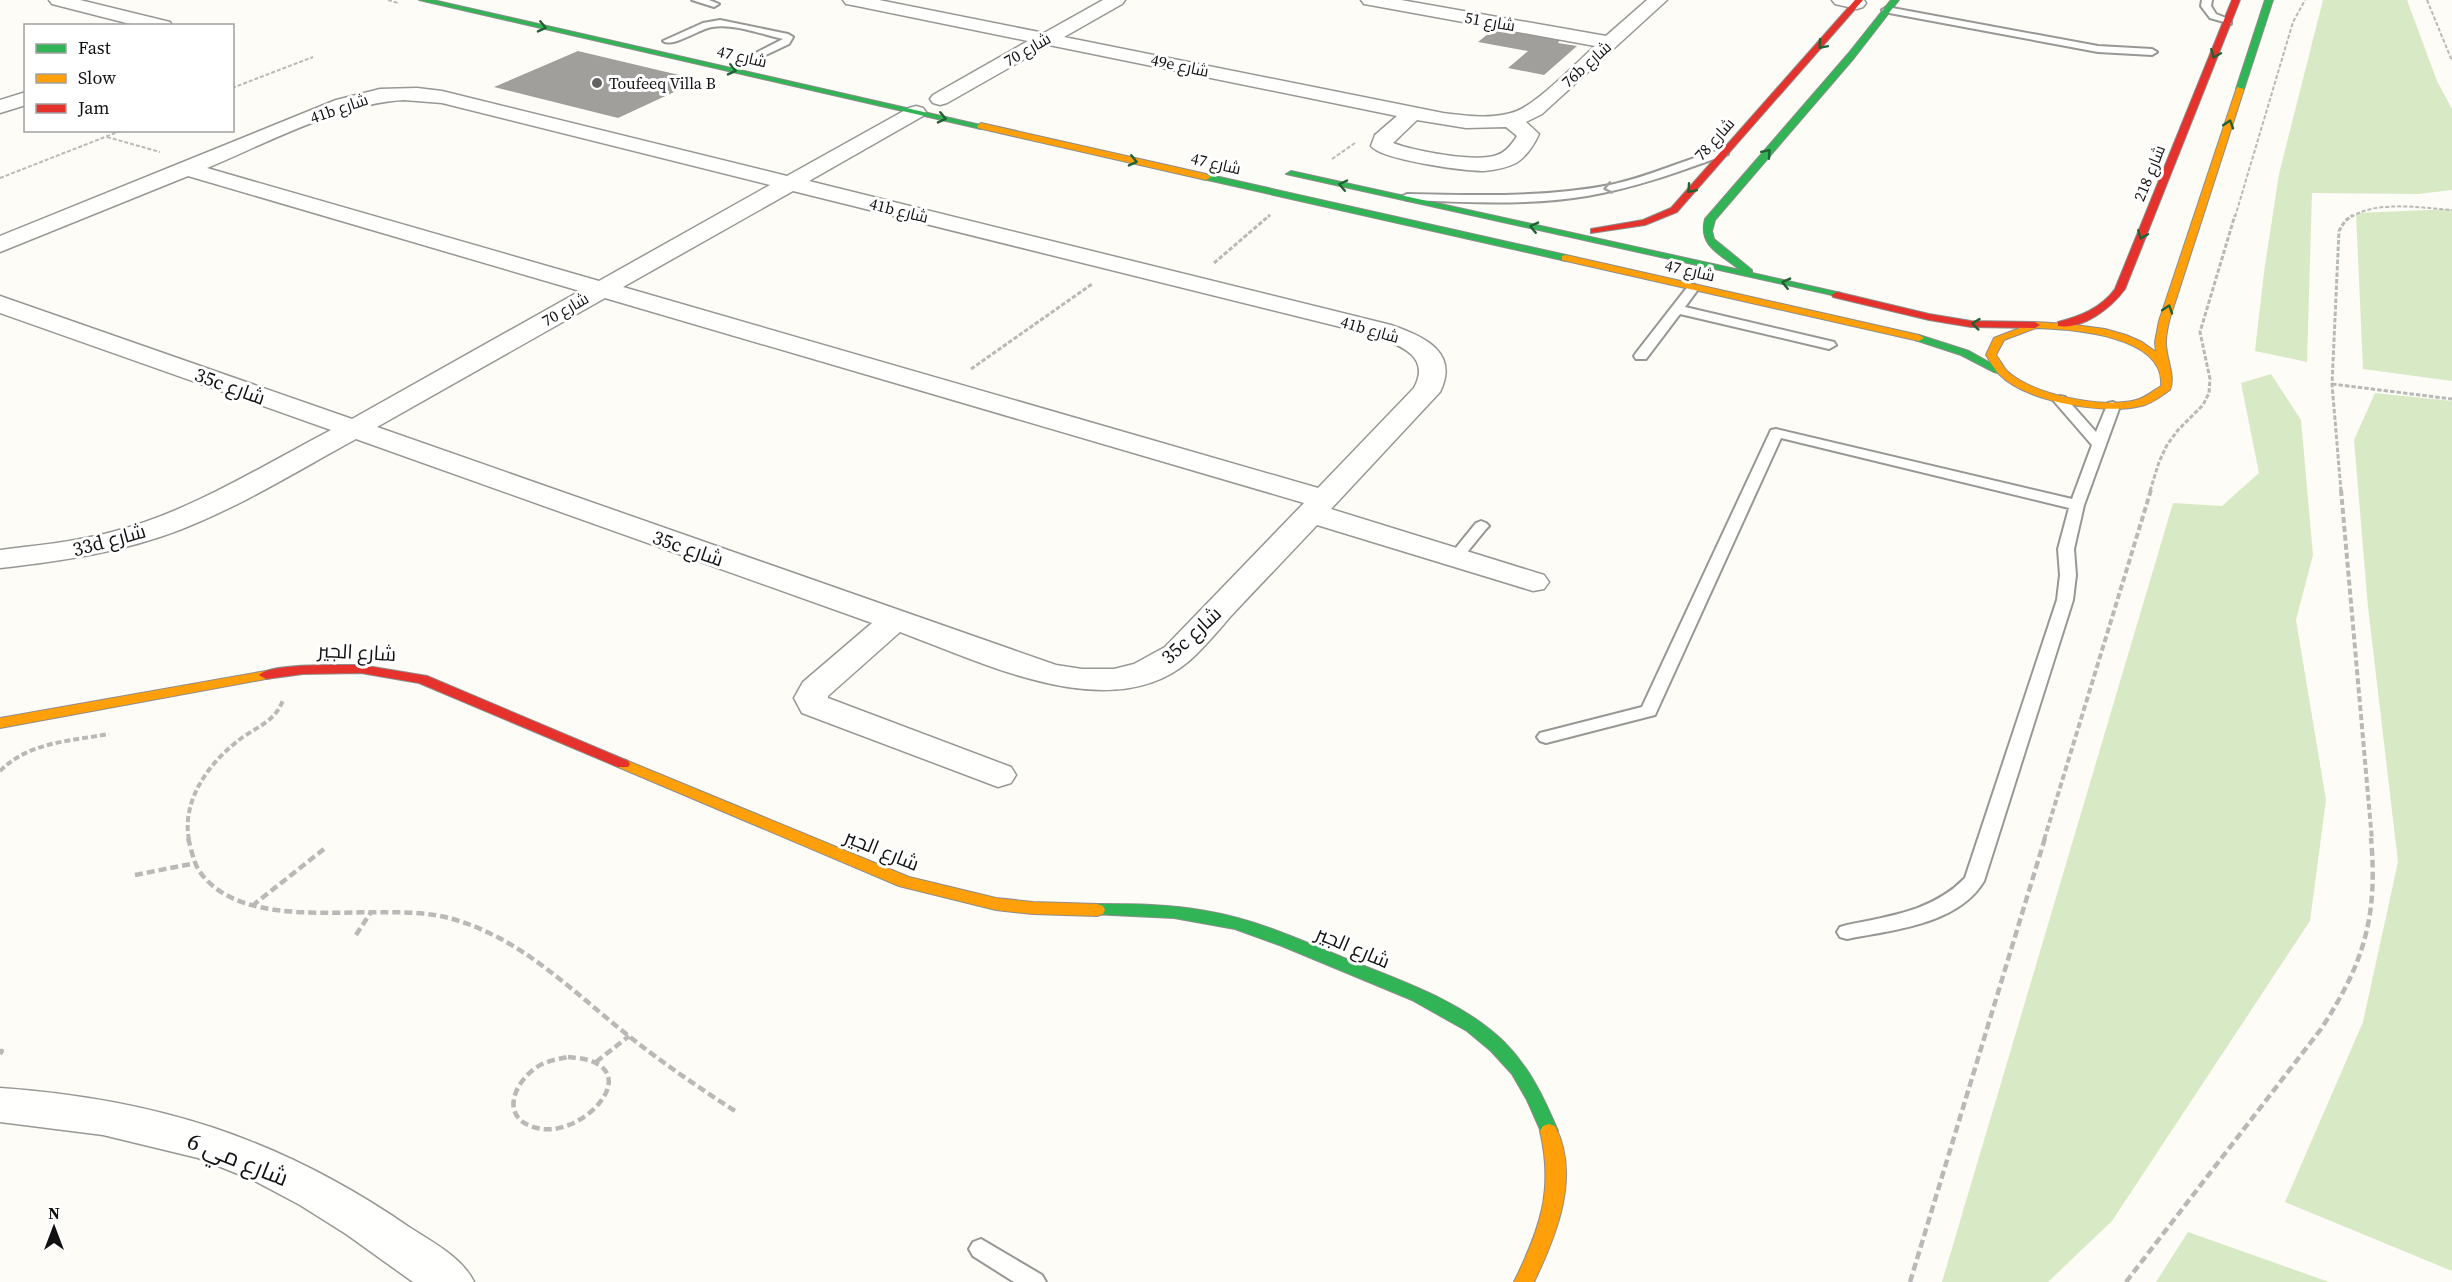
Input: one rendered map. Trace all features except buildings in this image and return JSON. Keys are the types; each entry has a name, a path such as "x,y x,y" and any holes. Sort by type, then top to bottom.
{"street":[{"path":"58,0 155,24"},
{"name":"شارع 47","path":"423,0 928,103 1292,197 1927,340 1965,353 1998,370 2013,382 2060,400 2113,406 2136,404 2154,398 2166,389 2168,378 2163,366"},
{"name":"شارع 47","path":"484,0 689,45"},
{"name":"49e شارع","path":"852,0 1413,113 1470,122 1510,120"},
{"name":"شارع 70","path":"214,504 352,430 928,103 1116,0"},
{"name":"شارع 51","path":"1370,0 1610,43"},
{"name":"76b شارع","path":"1510,120 1535,110 1658,0"},
{"name":"شارع 218","path":"2059,325 2093,314 2115,298 2120,289 2236,0"},
{"path":"2163,366 2160,342 2164,321 2269,0"},
{"name":"شارع 78","path":"1557,232 1630,228 1655,220 1674,210 1852,1"},
{"path":"1752,275 1709,240 1707,231 1710,219 1851,56 1891,5"},
{"path":"474,11 491,7 532,12"},
{"name":"شارع 47","path":"746,58 773,63"},
{"name":"41b شارع","path":"194,167 343,104 379,95 417,93 442,97 1382,330 1414,344 1432,362 1435,372 1432,382 1426,392 1317,506"},
{"path":"0,107 24,99"},
{"name":"شارع 47","path":"928,103 963,104"},
{"path":"1413,113 1383,140 1382,146 1392,150 1468,163 1494,163 1508,159 1528,134 1510,120"},
{"path":"0,245 194,167 943,389 1317,506 1455,558 1533,582"},
{"name":"شارع 47","path":"1274,170 1399,196 1950,321 1993,326 2035,325"},
{"name":"35c شارع","path":"0,304 352,430 1047,673 1073,680 1103,681 1132,677 1157,667 1177,654 1317,506"},
{"path":"1998,370 1991,361 1989,352 1991,344 2006,332 2035,325 2059,325 2101,332 2133,343 2151,354 2163,366"},
{"name":"33d شارع","path":"0,559 72,551 123,539 171,523 214,504"},
{"path":"895,620 815,689 810,700 813,705 998,775"},
{"name":"شارع الجير","path":"0,723 294,670 337,667 396,672 422,679 905,882 939,892 1012,907 1163,910 1222,920 1268,933 1439,1004 1479,1029 1514,1062 1539,1100 1554,1143 1558,1188 1546,1230 1524,1282"},
{"name":"شارع مي 6","path":"0,1105 74,1112 126,1121 224,1149 270,1168 315,1191 359,1217 450,1282"}],"lane":[{"path":"697,0 714,4"},
{"path":"2207,0 2206,6 2209,12 2228,22"},
{"path":"1891,5 2098,49 2152,52"},
{"path":"668,41 706,25 720,22 788,37 788,40 746,58"},
{"path":"1399,196 1510,197 1607,189 1638,182 1724,152"},
{"path":"1641,356 1693,288"},
{"path":"1677,309 1829,345"},
{"path":"2060,400 2099,444"},
{"path":"1847,932 1933,911 1964,893 1974,881 2065,600 2068,575 2066,549 2077,505 2113,406"},
{"path":"1546,737 1649,711 1776,433 2077,505"},
{"path":"1455,558 1481,526"},
{"path":"981,1250 1034,1282"}],"path":[{"path":"1910,1282 2159,462 2172,438 2208,397 2210,381 2201,351 2200,332 2293,21 2305,0"},
{"path":"2427,0 2452,61"},
{"path":"234,87 313,57"},
{"path":"0,178 118,132"},
{"path":"106,137 194,167"},
{"path":"1191,283 1292,197"},
{"path":"2126,1282 2321,1029 2342,999 2359,967 2369,934 2374,902 2374,868 2331,384 2340,225 2351,216 2382,208 2452,210"},
{"path":"943,389 1118,265"},
{"path":"2331,384 2452,399"},
{"path":"283,699 281,709 274,717 231,746 206,772 190,808 188,822 190,851 206,879 220,891 252,906 298,912 426,913 452,919 496,936 562,977 630,1036 685,1078 738,1113"},
{"path":"252,906 324,849"},
{"path":"135,875 195,863"},
{"path":"356,935 371,911"},
{"path":"596,1062 630,1036"},
{"path":"583,1057 596,1062 605,1069 609,1079 608,1091 603,1103 592,1114 579,1123 546,1130 532,1128 520,1122 514,1112 512,1101 516,1088 524,1077 552,1060 583,1057"}],"green space":[{"path":"2323,0 2407,0 2437,81 2452,109 2452,190 2418,194 2312,193 2307,362 2255,351 2279,174"},
{"path":"2452,209 2452,381 2363,369 2356,213"},
{"path":"2271,374 2301,420 2313,555 2296,620 2326,800 2310,921 2112,1221 2048,1282 1942,1282 2173,503 2222,506 2259,473 2241,383"},
{"path":"2375,393 2452,401 2452,1271 2285,1202 2363,1022 2398,862 2368,607 2354,440"},
{"path":"2188,1232 2329,1282 2156,1282"}],"traffic: fast":[{"path":"423,0 981,126"},
{"path":"1748,272 1709,240 1707,231 1710,219 1851,56 1895,0"},
{"path":"2240,89 2269,0"},
{"path":"1291,174 1837,295"},
{"path":"1206,177 1566,258"},
{"path":"1919,338 1965,353 1998,370"},
{"path":"1097,910 1174,912 1219,919 1288,941 1418,996 1473,1027 1497,1046 1518,1069 1535,1097 1549,1131"}],"traffic: slow":[{"path":"2163,366 2160,342 2164,321 2240,89"},
{"path":"981,126 1206,177"},
{"path":"1566,258 1919,338"},
{"path":"2035,325 2086,329 2122,337 2152,354 2162,366 2167,382 2166,388 2140,403 2105,407 2067,401 2031,389 2004,373 1991,355 2000,338 2035,325"},
{"path":"0,723 266,675"},
{"path":"623,764 905,882 996,904 1097,910"},
{"path":"1524,1282 1541,1245 1553,1209 1556,1171 1549,1131"}],"traffic: jam":[{"path":"1594,231 1645,222 1674,210 1859,0"},
{"path":"2062,324 2102,308 2120,289 2236,0"},
{"path":"1837,295 1929,317 1971,324 2035,325"},
{"path":"266,675 303,670 361,669 422,679 623,764"}],"place":[{"name":"Toufeeq Villa B","path":"597,83"}]}
